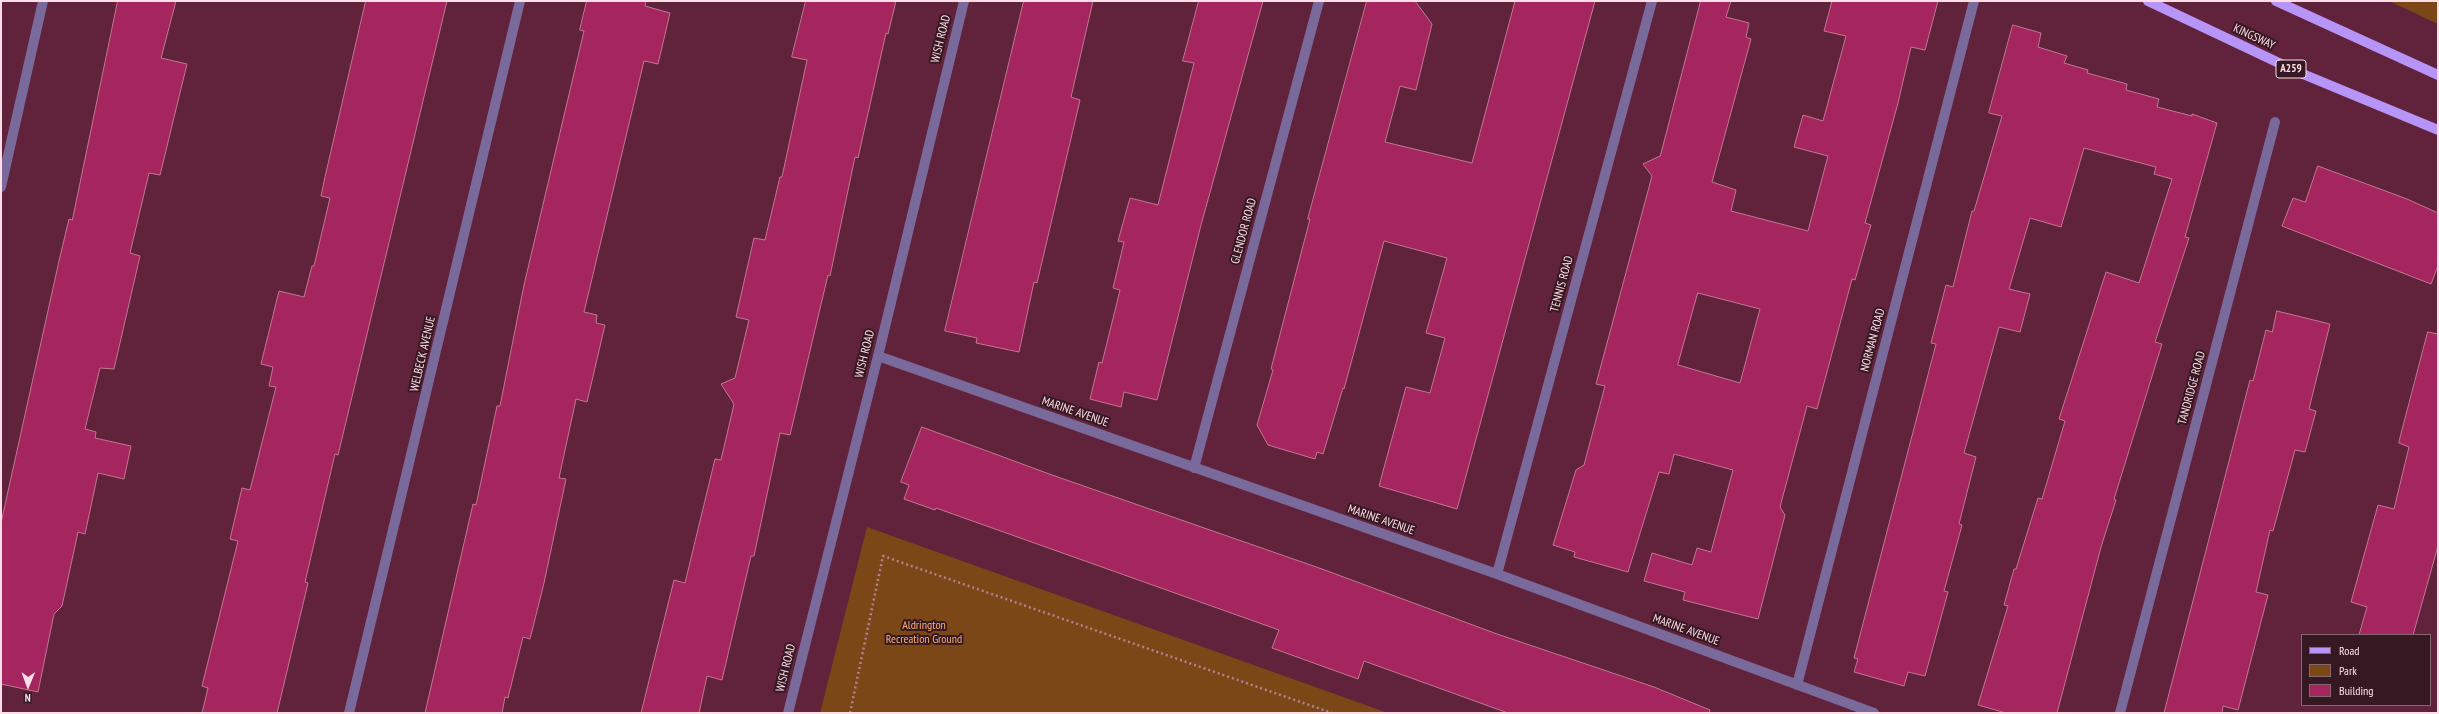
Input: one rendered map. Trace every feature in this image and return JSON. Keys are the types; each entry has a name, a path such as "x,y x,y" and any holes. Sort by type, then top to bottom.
{"main road":[{"name":"KINGSWAY","path":"2148,1 2298,72 2438,130"},
{"path":"2276,1 2438,75"}],"street":[{"path":"1,187 43,1"},
{"name":"WELBECK AVENUE","path":"349,713 520,1"},
{"name":"WISH ROAD","path":"788,713 878,356 964,1"},
{"name":"GLENDOR ROAD","path":"1194,468 1319,1"},
{"name":"TENNIS ROAD","path":"1497,574 1652,1"},
{"name":"NORMAN ROAD","path":"1796,685 1974,1"},
{"name":"TANDRIDGE ROAD","path":"2120,713 2275,122"},
{"name":"MARINE AVENUE","path":"878,356 1497,574 1874,713"}],"path":[{"path":"850,713 884,556 1332,713"}],"green space":[{"path":"2389,1 2438,1 2438,24"},
{"name":"Aldrington Recreation Ground","path":"867,527 1388,713 820,713"}],"building":[{"path":"118,1 176,1 161,58 187,64 160,175 149,173 130,253 140,256 114,369 100,368 85,429 96,432 95,438 131,446 124,479 98,473 85,534 78,532 62,606 54,614 38,692 1,684 1,523 59,261 69,219 72,220"},
{"path":"366,1 447,1 338,455 335,454 305,582 308,583 277,713 202,713 208,688 202,686 238,541 230,539 242,488 250,490 276,387 269,386 273,367 261,364 279,291 304,297 312,266 314,266 330,198 321,196"},
{"path":"587,1 646,1 645,6 670,13 658,64 644,61 584,312 597,315 596,323 605,325 587,402 576,399 559,478 566,479 544,583 530,639 523,637 508,698 505,697 502,713 425,713 473,504 476,505 497,406 500,406 524,285 584,31 580,30"},
{"path":"806,1 896,1 888,34 886,33 858,158 855,157 830,276 828,275 790,435 780,433 754,556 751,556 722,680 707,676 699,713 641,713 674,580 685,583 715,459 721,460 734,404 721,384 735,378 749,320 736,317 754,238 765,240 780,177 782,177 807,60 792,57"},
{"path":"1024,1 1093,1 1071,97 1080,100 1037,283 1034,282 1019,352 976,343 977,338 945,331"},
{"path":"1199,1 1263,1 1201,225 1157,400 1124,392 1121,407 1090,399 1099,362 1102,363 1120,290 1113,288 1124,242 1118,241 1130,198 1158,205 1194,63 1183,61"},
{"path":"1367,1 1415,1 1432,24 1416,90 1400,86 1385,142 1472,163 1515,1 1595,1 1457,509 1379,486 1406,387 1430,393 1445,338 1426,333 1447,258 1384,241 1344,389 1343,388 1323,454 1317,452 1315,459 1268,445 1257,425 1273,370 1271,369 1310,219 1308,219"},
{"path":"1701,1 1731,1 1726,17 1749,23 1746,37 1751,39 1712,182 1736,190 1731,211 1808,231 1828,156 1794,147 1803,115 1823,121 1846,36 1824,31 1832,1 1938,1 1925,50 1911,47 1898,103 1865,223 1871,225 1855,280 1852,279 1817,409 1807,406 1780,507 1785,515 1758,619 1683,600 1685,592 1644,581 1652,553 1692,565 1697,548 1711,552 1733,470 1674,454 1669,474 1659,472 1628,572 1574,557 1575,552 1553,545 1576,470 1584,465 1605,386 1596,384 1652,176 1643,164 1660,156","holes":["1698,293 1760,309 1740,383 1678,365"]},
{"path":"2013,25 2041,33 2038,47 2067,56 2064,63 2088,70 2087,73 2127,84 2126,90 2159,99 2157,107 2192,116 2192,114 2217,123 2185,237 2189,238 2155,342 2162,344 2114,499 2116,500 2101,547 2057,713 2006,713 1978,705 2008,606 2004,605 2014,569 2016,569 2038,498 2042,499 2065,421 2059,419 2106,272 2139,283 2172,179 2154,174 2156,167 2084,148 2061,227 2030,218 2009,289 2030,294 2020,332 1999,327 1964,453 1976,457 1959,524 1962,525 1944,591 1948,592 1925,676 1908,672 1904,686 1854,672 1858,659 1854,658 1936,344 1931,343 1946,285 1953,287 1972,211 1974,211 2002,116 1989,113"},
{"path":"2318,166 2407,199 2438,213 2438,266 2431,284 2282,226 2293,198 2305,202"},
{"path":"2277,311 2330,324 2309,409 2316,411 2305,452 2295,450 2273,531 2270,530 2256,592 2268,595 2238,710 2223,706 2222,713 2164,713 2250,380 2253,381 2266,330 2272,332"},
{"path":"2428,332 2438,334 2438,546 2413,634 2359,634 2367,607 2351,602 2378,505 2394,509 2409,447 2399,443"},
{"path":"922,427 1052,475 1322,569 1497,634 1654,687 1710,710 1709,713 1508,713 1364,661 1358,679 1272,648 1279,630 936,508 935,510 904,499 909,485 901,482"}]}
